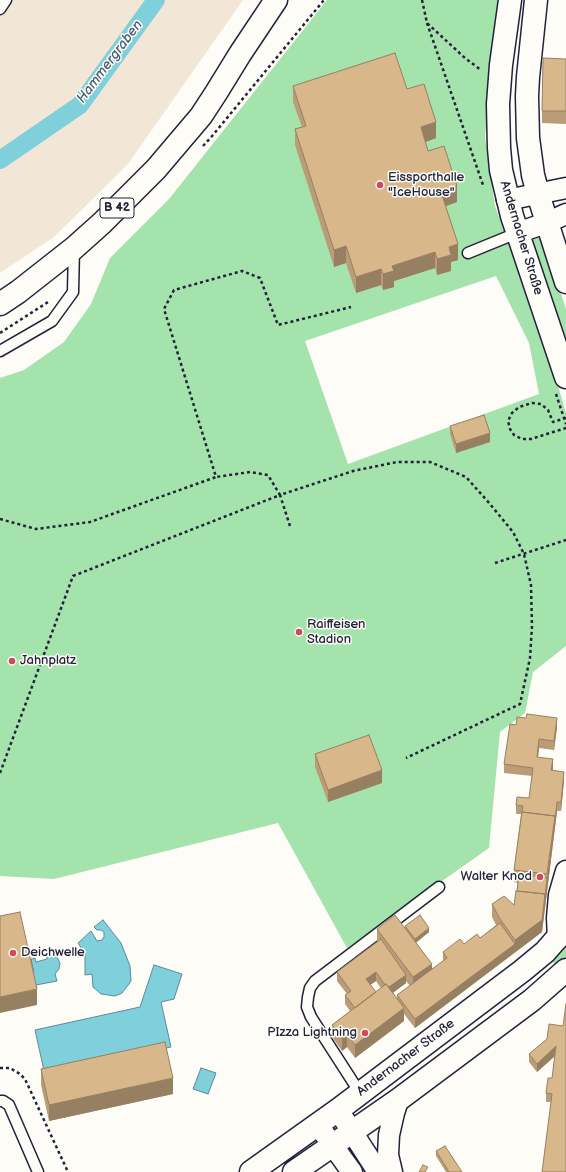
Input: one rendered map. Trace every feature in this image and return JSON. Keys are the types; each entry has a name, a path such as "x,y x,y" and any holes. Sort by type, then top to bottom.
{"street":[{"name":"B 42","path":"0,304 18,292 74,248 102,223 156,169 201,116 276,0"},
{"name":"B 42","path":"216,93 248,63 292,0"},
{"name":"Andernacher Straße","path":"510,0 499,83 498,118 501,170 507,200 517,233 566,377"},
{"path":"536,0 529,60 527,111 530,158 546,223 566,282"},
{"path":"507,200 566,188"},
{"path":"517,233 566,214"},
{"name":"Andernacher Straße","path":"251,1172 360,1094 545,952 562,934 557,918 560,895 566,871"},
{"path":"294,1172 398,1100 532,1000 566,970"},
{"path":"392,1172 388,1155 388,1140 390,1126 398,1100"},
{"path":"338,1110 378,1172"},
{"path":"318,1125 352,1172"}],"lane":[{"path":"0,9 6,0"},
{"path":"468,253 517,233"},
{"path":"0,351 52,321 73,292 74,248"},
{"path":"360,1094 311,1017 307,1007 310,988 315,981 439,887"},
{"path":"0,1101 3,1101 9,1105 38,1172"}],"path":[{"path":"422,0 427,23 465,58 499,83"},
{"path":"216,477 164,309 174,290 242,271 260,278 278,325 351,307"},
{"path":"0,332 52,299"},
{"path":"566,418 553,422 548,410 541,404 532,403 519,407 512,413 508,421 510,429 514,435 522,439 531,439 566,428"},
{"path":"0,773 73,576 280,494 353,471 397,462 430,462 466,477 513,532 524,554 531,585 532,626 530,658 520,704 406,758"},
{"path":"0,519 36,529 90,522 216,477 250,472 268,476 280,494 290,526"},
{"path":"495,563 566,540"},
{"path":"0,1068 10,1068 20,1074 24,1079 68,1172"}],"shaded area":[{"path":"0,0 243,0 128,164 54,237 0,273"}],"green space":[{"path":"327,0 498,0 485,137 495,206 541,328 566,413 566,646 533,672 525,713 500,732 489,848 347,948 278,823 54,879 0,876 0,378 24,370 64,342 91,304 110,258 169,199","holes":["496,276 529,343 539,394 348,464 305,341"]},
{"path":"538,238 544,241 566,309 566,358 530,245 532,240"},
{"path":"566,941 566,959 557,967 550,959"}],"water":[{"path":"103,920 121,943 130,966 131,981 122,993 115,996 101,994 93,987 92,974 85,975 85,954 78,943 91,931 97,941 102,940 104,937 104,932 97,930 94,927"},
{"path":"51,955 57,957 60,963 59,969 55,974 57,981 36,985 30,974 34,973 31,959 35,958 36,962 47,959 47,956"},
{"path":"154,965 182,974 174,999 161,1002 171,1047 45,1075 35,1030 140,1007"},
{"path":"201,1068 216,1073 208,1094 193,1089"}],"building":[{"name":"Eissporthalle \"IceHouse\"","path":"395,53 407,89 424,84 436,122 421,127 428,151 444,146 457,186 441,192 458,244 449,247 451,255 437,259 435,252 392,266 394,271 383,274 381,269 356,277 346,246 334,250 295,129 306,126 293,86"},
{"path":"543,58 566,59 566,111 542,111"},
{"path":"484,415 490,433 456,444 450,426"},
{"path":"527,714 557,718 554,741 539,739 537,757 553,759 551,770 564,772 561,802 557,802 555,820 555,816 522,812 523,806 516,805 517,797 529,798 533,768 504,764 510,724 516,725 517,717 526,718"},
{"path":"369,735 382,770 328,790 315,754"},
{"path":"522,812 555,816 547,874 514,870"},
{"path":"519,874 547,878 545,898 545,894 517,891"},
{"path":"516,891 545,894 542,920 515,940 500,919 492,904 504,896 514,905"},
{"name":"Deichwelle","path":"20,912 37,989 0,997 0,916"},
{"path":"395,915 432,964 413,977 377,929"},
{"path":"420,915 429,928 415,939 405,926"},
{"path":"500,923 515,944 415,1019 397,995 447,958 443,952 460,939 464,944 477,934 480,938"},
{"path":"381,939 406,975 389,987 386,984 385,985 376,972 366,979 376,992 355,1008 345,995 351,991 337,972"},
{"path":"386,984 404,1008 355,1045 347,1034 342,1038 332,1025"},
{"path":"566,1004 566,1172 542,1172 552,1094 546,1093 548,1078 552,1078 556,1046 537,1064 529,1054 547,1039 549,1024 563,1026"},
{"path":"165,1042 173,1078 49,1105 41,1069"},
{"path":"445,1146 462,1172 449,1172 436,1151"},
{"path":"423,1165 428,1167 425,1172 419,1172"}],"waterway":[{"name":"Hammergraben","path":"0,160 80,105 156,0"}],"place":[{"name":"Eissporthalle \"IceHouse\"","path":"380,185"},
{"name":"Raiffeisen Stadion","path":"299,632"},
{"name":"Jahnplatz","path":"12,661"},
{"name":"Walter Knod","path":"540,877"},
{"name":"Deichwelle","path":"13,953"},
{"name":"PIzza Lightning","path":"365,1033"}]}
